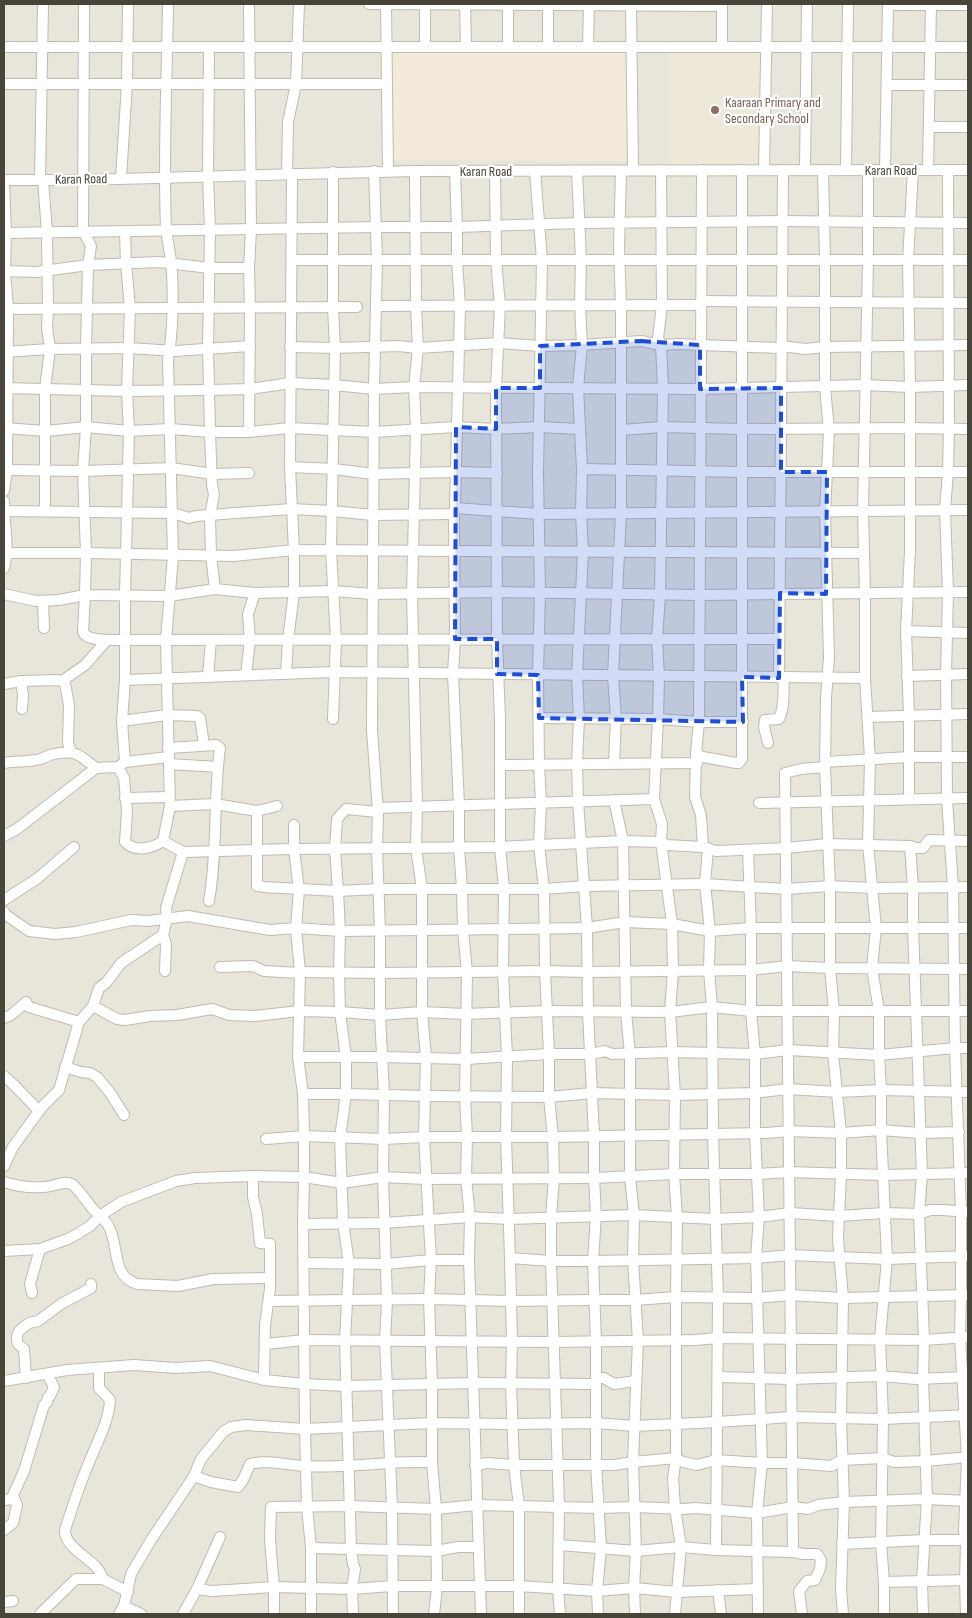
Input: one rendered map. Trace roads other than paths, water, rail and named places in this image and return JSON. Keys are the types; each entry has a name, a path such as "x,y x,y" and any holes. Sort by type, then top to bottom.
{"street":[{"path":"43,4 41,84 42,180 47,232 47,328 50,349 45,389 45,511"},
{"path":"84,4 83,231 91,246 88,265 86,427 83,471 86,553 83,632 85,635 107,640 779,639"},
{"path":"121,178 127,84 128,4"},
{"path":"125,231 130,308 127,391 129,431 124,596 125,680 122,721 122,764 127,812 125,842 129,846 145,848 154,847 163,841 170,801 166,640 173,556 173,513 168,390 172,263 166,230 168,4"},
{"path":"249,4 251,228 249,268 249,432"},
{"path":"286,674 294,592 290,467 292,260 288,122 296,84 299,4"},
{"path":"369,4 722,5 722,47"},
{"path":"386,4 388,171"},
{"path":"424,4 425,47"},
{"path":"465,4 466,47"},
{"path":"508,4 508,47"},
{"path":"548,4 548,47"},
{"path":"764,170 767,4"},
{"path":"805,170 807,4"},
{"path":"846,170 848,4"},
{"path":"885,170 888,4 968,5"},
{"path":"928,170 931,4"},
{"path":"588,48 589,5"},
{"path":"631,5 633,170"},
{"path":"4,47 968,47"},
{"path":"209,47 208,176 210,268 208,348 214,495 210,516 214,589"},
{"path":"4,84 387,84"},
{"path":"886,85 968,85"},
{"path":"929,127 968,127"},
{"path":"614,764 616,718 613,676 621,513 621,170"},
{"path":"661,170 662,305 658,338 661,345 663,388 660,595 657,639 659,676 654,799 662,824 661,842 672,924 674,971 670,1012 675,1095 674,1174 677,1217 676,1458 673,1478 681,1547 675,1614"},
{"path":"702,170 700,639 699,722 695,798 702,815 706,847 705,884 710,931 709,970 712,1007 712,1093 718,1298 716,1550"},
{"path":"500,765 656,763 703,757 739,763 742,759 742,170"},
{"path":"768,742 764,728 765,720 779,719 782,711 779,639 783,170"},
{"path":"823,170 826,347 824,387 829,429 825,512 829,657 825,764 830,886 830,968 834,1011 834,1053 841,1133 838,1216 839,1258 843,1298 841,1418 844,1502 841,1589 843,1614"},
{"path":"868,170 863,511 866,593 866,678 870,759 868,844 876,928 872,968 880,1011 881,1130 887,1260 880,1338 883,1418 881,1543 884,1614"},
{"path":"909,799 906,631 910,552 908,260 913,170"},
{"path":"948,170 947,799 953,887 956,1092 964,1173 965,1212 964,1337 968,1457 964,1531 967,1540 966,1614"},
{"name":"Karan Road","path":"4,182 374,171 968,170"},
{"path":"374,171 377,260 373,474 372,730 378,810 380,1015 384,1095 383,1177 387,1301 385,1341 392,1508 393,1614"},
{"path":"415,171 418,348 414,388 416,474 412,639 417,807 416,848 422,889 422,1012 426,1057 425,1179 431,1260 429,1299 432,1384 431,1423 436,1509 437,1587 434,1614"},
{"path":"455,171 456,260 460,306 460,346 457,388 453,551 453,674 459,848 467,972 466,1178 470,1217 469,1260 472,1300 476,1505 481,1614"},
{"path":"495,171 496,260 500,306 496,388 500,847 504,888 503,972 507,1056 506,1138 512,1341 511,1384 514,1465 519,1506 519,1614"},
{"path":"535,171 542,260 540,306 540,593 538,675 540,845 544,889 549,1097 553,1137 554,1178 551,1217 551,1260 560,1545 558,1588 560,1614"},
{"path":"578,171 582,346 578,388 582,469 580,513 583,552 579,639 577,764 587,928 588,1012 594,1135 596,1216 594,1261 596,1464 600,1548 597,1591 598,1614"},
{"path":"333,172 332,228 335,348 331,550 336,640 333,719"},
{"path":"4,182 6,309 4,492"},
{"path":"5,233 251,228 457,227 580,223 867,221 968,223"},
{"path":"292,260 968,260"},
{"path":"4,271 25,273 88,265 172,263 210,268 249,268"},
{"path":"376,306 662,305 742,301 968,302"},
{"path":"6,309 357,307"},
{"path":"290,347 398,346 418,348 498,343 582,346 641,341 661,345 778,348 782,346 805,349 866,346 968,345"},
{"path":"5,352 86,348 174,351 250,346"},
{"path":"5,388 127,391 209,390 250,389 291,383 374,389 700,389 865,385 910,387 968,385"},
{"path":"5,428 46,431 86,427 129,431 170,429 210,432 249,432 290,428 374,432 456,427 580,429"},
{"path":"621,430 662,427 742,430 968,429"},
{"path":"290,467 334,469 373,474 497,473"},
{"path":"5,470 83,471 171,468 213,474 249,474"},
{"path":"582,469 742,472 968,472"},
{"path":"4,502 6,550 4,568"},
{"path":"4,511 126,511 173,513 189,518 291,509 374,515 414,515 454,511 496,510 539,514 968,510"},
{"path":"6,550 173,556 234,556 294,550 864,553"},
{"path":"4,594 43,601 85,595 170,596 214,589 255,593 333,591 372,594 582,592 700,595 968,592"},
{"path":"246,675 250,640 248,614 255,593"},
{"path":"43,601 44,628"},
{"path":"906,631 968,633"},
{"path":"4,684 62,681 85,665 107,640"},
{"path":"208,676 210,640"},
{"path":"125,680 334,672 866,678"},
{"path":"908,676 968,674"},
{"path":"62,681 65,683 69,706 68,743 71,752"},
{"path":"21,682 23,695 22,710"},
{"path":"868,717 968,714"},
{"path":"122,721 167,715 197,716 200,718 204,746"},
{"path":"538,718 616,718 742,722"},
{"path":"4,836 24,824 96,768 169,756 204,746 216,745 220,748 215,804 213,876 209,901"},
{"path":"4,763 37,760 71,752 96,768"},
{"path":"169,756 218,767"},
{"path":"793,1552 785,773 825,764 870,759 968,757"},
{"path":"125,798 215,804 257,811 277,806"},
{"path":"759,803 968,798"},
{"path":"353,1614 352,1589 355,1569 352,1564 351,1549 345,1340 349,1264 343,1222 340,1138 346,1094 346,1057 340,1012 338,973 340,931 335,848 337,820 346,809 378,810 654,799"},
{"path":"614,800 623,841 625,886 626,1012 630,1054 630,1177 634,1215 633,1260 638,1341 633,1462 636,1551 635,1614"},
{"path":"257,811 257,886 299,890 544,889 585,886 705,884 786,889 830,886 872,888 968,887"},
{"path":"294,825 294,849 299,890 296,928 300,973 298,1057 303,1094 304,1136 305,1428 307,1507 311,1548 311,1614"},
{"path":"163,841 183,852 335,848 500,847 623,841 661,842 668,845 706,847 716,851 828,844 910,846 920,849 929,840 968,841"},
{"path":"910,846 922,1174 919,1214 927,1499 922,1581 923,1614"},
{"path":"4,900 38,878 74,847"},
{"path":"748,850 759,1217 756,1258 762,1463 757,1513 758,1614"},
{"path":"165,971 166,944 163,935 167,919 166,908 183,852"},
{"path":"4,912 29,932 55,934 76,932 131,920 148,921 188,916 270,930 296,928 340,931 422,931 545,927 587,928 626,922 672,924 710,931 751,928 968,928"},
{"path":"4,1166 14,1147 39,1111 59,1090 80,1022 93,1006 99,988 106,983 120,963 163,935"},
{"path":"220,967 253,966 264,971 300,973 625,972 751,970 787,966 968,969"},
{"path":"4,1018 11,1015 26,1002 29,1006 80,1022"},
{"path":"93,1006 117,1019 124,1020 150,1016 177,1015 212,1009 243,1016 299,1012 340,1012 380,1015 422,1012 466,1014 547,1010 670,1012 712,1007 752,1011 968,1011"},
{"path":"298,1057 426,1057 466,1059 549,1054 591,1054 605,1051 612,1054 672,1052 754,1054 788,1050 879,1055 968,1048"},
{"path":"65,1067 90,1073 97,1077 111,1094 124,1115"},
{"path":"4,1076 39,1111"},
{"path":"303,1094 549,1097 592,1093 675,1095 754,1093 788,1089 838,1092 881,1090 968,1092"},
{"path":"266,1139 304,1136 384,1139 424,1137 506,1138 789,1131 841,1133 881,1130 920,1133 959,1132"},
{"path":"4,1251 40,1249 68,1239 90,1226 100,1216 121,1202 176,1181 195,1178 304,1177 342,1183 383,1177 425,1179 594,1178 674,1174 715,1175 789,1172 883,1175 964,1173"},
{"path":"253,1176 253,1197 260,1243 270,1244 269,1301 265,1325 264,1380"},
{"path":"4,1182 46,1188 70,1182 79,1190 110,1230 123,1276 133,1283 178,1286 213,1279 270,1278"},
{"path":"303,1224 343,1222 384,1223 470,1217 509,1219 634,1215 715,1219 759,1217 790,1213 838,1216 884,1213 919,1214 930,1210 965,1212"},
{"path":"32,1293 31,1278 40,1249"},
{"path":"510,1258 594,1261 756,1258 790,1255 887,1260 964,1256"},
{"path":"304,1263 386,1264 431,1260 469,1260"},
{"path":"26,1378 24,1349 18,1344 17,1340 20,1330 29,1323 38,1321 61,1304 90,1288 91,1284"},
{"path":"269,1301 429,1299 510,1301 635,1300 676,1296 757,1298 790,1295 884,1298 965,1295"},
{"path":"266,1344 304,1340 596,1342 718,1338 880,1338 924,1340 964,1337"},
{"path":"4,1381 67,1370 134,1365 176,1368 210,1366 264,1380 346,1386 474,1383 554,1384 596,1381 604,1378 614,1384 636,1382"},
{"path":"99,1368 98,1388 110,1400 109,1410 82,1479 64,1536 68,1542 97,1568 103,1579"},
{"path":"4,1530 13,1523 17,1505 9,1499 24,1471 44,1405 54,1387 47,1374"},
{"path":"718,1377 791,1379 881,1376 898,1378 965,1377"},
{"path":"141,1614 122,1610 131,1574 174,1503 194,1476 201,1459 223,1432 232,1427 246,1425 305,1428 431,1423 596,1423 635,1426 760,1418 924,1418 967,1415"},
{"path":"475,1466 488,1462 514,1465 614,1465 676,1458 683,1462 697,1465 716,1460 831,1466 842,1460 883,1458 894,1462 968,1457"},
{"path":"194,1476 211,1482 238,1487 250,1464 256,1462 348,1467 390,1462 432,1462"},
{"path":"274,1614 270,1540 271,1507 350,1506 436,1509 476,1505 559,1506 716,1509 757,1513 793,1507 808,1509 818,1505 844,1502 927,1499 967,1501"},
{"path":"183,1614 195,1595 220,1537"},
{"path":"842,1544 967,1540"},
{"path":"560,1545 636,1551 681,1547 817,1554 821,1560 820,1569 815,1580 807,1581 799,1591 802,1614"},
{"path":"311,1548 436,1551 458,1546 478,1547"},
{"path":"40,1614 76,1579 103,1579 128,1592"},
{"path":"884,1582 967,1581"},
{"path":"197,1588 212,1591 274,1587 352,1589 392,1586 519,1586 597,1591 634,1588 677,1592 758,1589"},
{"path":"718,1590 721,1614"}],"place":[{"name":"Kaaraan Primary and Secondary School","path":"715,110"}]}
